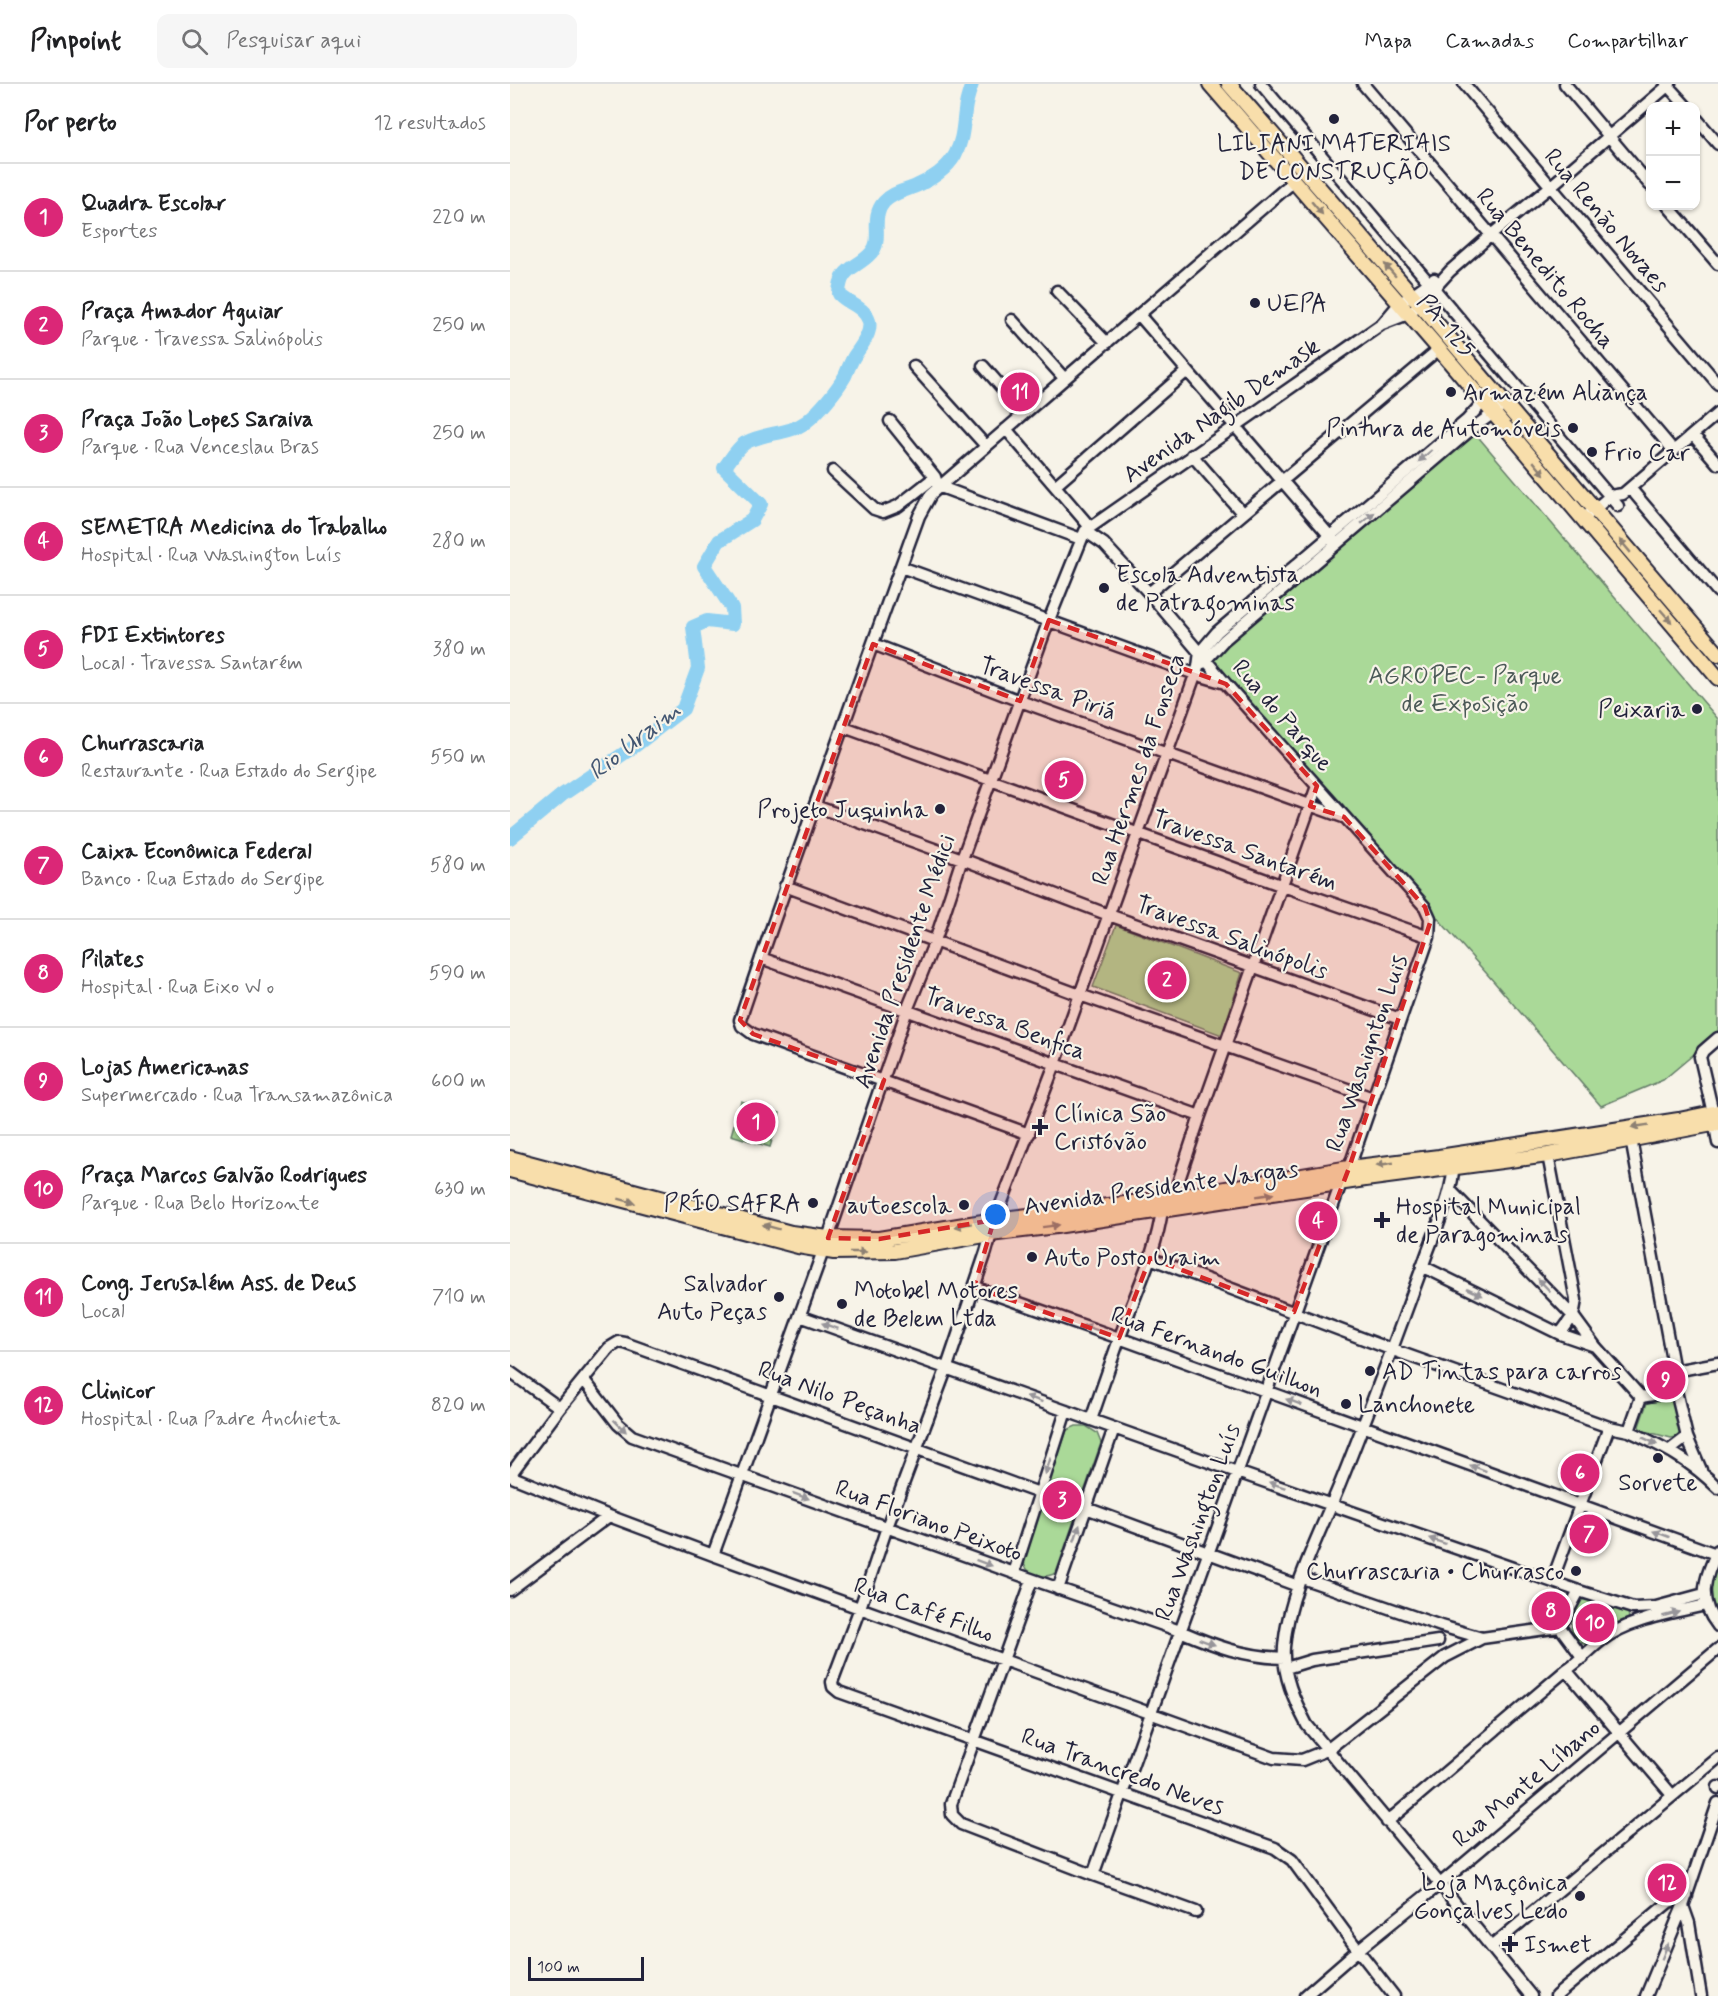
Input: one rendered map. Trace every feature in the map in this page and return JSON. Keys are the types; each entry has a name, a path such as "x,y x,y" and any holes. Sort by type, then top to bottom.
{"main road":[{"name":"PA-125","path":"1210,84 1718,678"},
{"name":"PA-125","path":"1229,84 1416,299 1718,654"},
{"path":"1237,84 1242,99"},
{"path":"1634,578 1645,569"},
{"path":"1688,642 1699,632"},
{"name":"Avenida Presidente Vargas","path":"826,1244 879,1239 995,1220 1173,1198 1349,1168 1548,1155 1631,1139 1716,1118"},
{"name":"Avenida Presidente Vargas","path":"510,1158 518,1168 791,1233 826,1244 885,1252 990,1234 1341,1183 1668,1122 1716,1118"}],"street":[{"path":"1261,84 1618,506"},
{"name":"Rua Benedito Rocha","path":"1363,84 1674,451"},
{"name":"Rua Renão Novaes","path":"1464,84 1718,384"},
{"path":"1565,84 1646,180"},
{"path":"1668,85 1683,102"},
{"name":"Avenida Nagib Demask","path":"1086,532 1192,455 1403,309 1668,85"},
{"path":"1700,124 1718,144"},
{"path":"833,471 874,509 883,513 898,506 986,446 1140,316 1294,181"},
{"path":"1671,210 1718,264"},
{"path":"1057,291 1107,343"},
{"path":"1140,316 1334,541"},
{"path":"1012,321 1064,378"},
{"path":"1149,593 1439,349"},
{"path":"914,366 986,446"},
{"path":"984,366 1024,412"},
{"path":"1056,485 1187,371"},
{"path":"1200,663 1467,420 1483,402 1496,393"},
{"path":"1334,541 1505,404"},
{"path":"1582,519 1618,506 1627,491 1718,413"},
{"path":"890,421 936,482 1086,532"},
{"path":"1006,429 1056,485 1086,532"},
{"path":"1693,435 1718,464"},
{"path":"1192,455 1243,514"},
{"path":"936,482 919,516 785,886 740,1020 742,1026 753,1034 1029,1134"},
{"path":"1592,530 1610,496 1627,491"},
{"path":"1627,491 1718,591"},
{"name":"Rua do Parque","path":"1086,532 1104,544 1149,593 1200,663 1226,684 1425,907 1430,918 1429,937"},
{"name":"Avenida Presidente Médici","path":"713,1555 826,1244 907,1010 935,941 990,780 1049,620 1086,532"},
{"path":"901,567 1049,620 1200,663 1226,684"},
{"name":"Travessa Piriá","path":"873,644 1020,701 1344,817"},
{"name":"Rua Hermes da Fonseca","path":"833,1686 832,1677 860,1608 946,1367 995,1220 1055,1064 1200,663"},
{"name":"Travessa Santarém","path":"844,727 1429,937"},
{"path":"1173,1198 1317,786"},
{"name":"Travessa Salinópolis","path":"815,806 1109,915 1400,1019"},
{"path":"785,886 1080,995 1373,1098"},
{"name":"Rua Washignton Luis","path":"1341,1183 1349,1168 1429,937"},
{"name":"Travessa Benfica","path":"761,958 1200,1116"},
{"path":"1718,1038 1703,1051 1700,1057 1716,1118 1718,1143"},
{"path":"1631,1139 1676,1391 1687,1437 1701,1470"},
{"path":"1548,1155 1576,1300 1573,1316 1560,1334"},
{"path":"1453,1161 1450,1190 1393,1350 1300,1582 1287,1630 1284,1649 1285,1663 1294,1700 1307,1725 1531,1996"},
{"name":"Rua Washington Luís","path":"1093,1875 1341,1183"},
{"path":"1450,1190 1573,1316 1595,1346 1641,1397"},
{"path":"1091,1420 1150,1258 1160,1226 1162,1210"},
{"path":"1150,1258 1393,1350 1609,1427 1629,1431 1670,1450 1701,1470 1718,1488"},
{"path":"1422,1266 1560,1334 1595,1346"},
{"name":"Rua Fernando Guilhon","path":"974,1287 1717,1552"},
{"path":"800,1316 1237,1472 1633,1608 1704,1600"},
{"name":"Rua Nilo Peçanha","path":"584,1380 609,1348 619,1342 625,1343 1039,1493"},
{"path":"1674,1371 1718,1363"},
{"path":"510,1372 560,1408"},
{"path":"510,1476 560,1408 584,1380"},
{"name":"Rua Floriano Peixoto","path":"584,1380 618,1424 632,1436 1243,1655 1285,1663 1438,1641"},
{"path":"1641,1397 1676,1391"},
{"path":"1629,1431 1641,1397"},
{"path":"1014,1573 1066,1411"},
{"path":"1552,1581 1609,1427"},
{"path":"1058,1589 1114,1428"},
{"path":"1670,1450 1687,1437"},
{"name":"Rua Café Filho","path":"510,1476 713,1555 1274,1758 1302,1760 1327,1750 1444,1657 1482,1638"},
{"path":"1086,1508 1207,1553 1482,1638 1560,1627"},
{"path":"510,1590 609,1516"},
{"path":"1717,1552 1704,1600 1718,1626"},
{"path":"1032,1580 1005,1660 951,1804 952,1815 960,1824 1196,1912"},
{"path":"1560,1627 1579,1591"},
{"path":"1387,1822 1583,1658 1602,1639 1635,1623 1704,1600"},
{"path":"1633,1608 1636,1615 1635,1623"},
{"path":"1441,1626 1438,1641 1444,1657"},
{"path":"1560,1627 1583,1658"},
{"name":"Rua Monte Líbano","path":"1305,1996 1718,1649"},
{"path":"1566,1670 1672,1795"},
{"name":"Rua Trancredo Neves","path":"833,1686 839,1692 1285,1853 1394,1996"},
{"path":"1491,1947 1718,1758"},
{"path":"1646,1996 1685,1901 1718,1803"},
{"path":"1556,1996 1669,1902 1685,1901"},
{"path":"1685,1901 1701,1996"}],"highlighted area":[{"path":"1049,620 1226,684 1317,786 1310,806 1344,817 1425,907 1430,923 1349,1168 1294,1312 1150,1258 1119,1338 974,1287 994,1220 879,1239 828,1238 884,1080 753,1034 740,1020 873,644 1020,701"}],"green space":[{"name":"AGROPEC- Parque de Exposição","path":"1474,432 1718,719 1718,1034 1663,1080 1601,1106 1210,661 1212,656"},
{"path":"1116,925 1242,973 1222,1035 1093,987"},
{"path":"741,1101 780,1113 770,1147 731,1135"},
{"path":"1673,1399 1680,1433 1677,1437 1671,1438 1641,1430 1639,1426 1647,1403"},
{"path":"1076,1426 1086,1426 1097,1433 1101,1443 1056,1573 1044,1576 1034,1575 1027,1568 1023,1557 1067,1430"},
{"path":"1718,1557 1718,1619 1706,1605 1707,1582"},
{"path":"1580,1598 1628,1612 1629,1618 1609,1626 1587,1645 1574,1637 1572,1631 1573,1619"}],"waterway":[{"name":"Rio Uraim","path":"510,838 562,795 635,746 683,709 698,668 693,627 707,621 733,624 732,608 704,566 719,541 752,520 761,504 724,468 736,451 752,439 792,429 806,422 822,407 842,382 870,326 867,316 839,294 842,278 875,248 877,215 884,202 895,194 922,184 952,160 961,138 966,104 972,84"}],"place":[{"name":"LILIANI MATERIAIS DE CONSTRUÇÃO","path":"1334,119"},
{"name":"UEPA","path":"1255,303"},
{"name":"Cong. Jerusalém Ass. de Deus","path":"1020,392"},
{"name":"Armazém Aliança","path":"1451,392"},
{"name":"Pintura de Automóveis","path":"1573,428"},
{"name":"Frio Car","path":"1592,452"},
{"name":"Escola Adventista de Patragominas","path":"1104,588"},
{"name":"Peixaria","path":"1697,709"},
{"name":"FDI Extintores","path":"1064,780"},
{"name":"Projeto Juquinha","path":"940,809"},
{"name":"Praça Amador Aguiar","path":"1167,980"},
{"name":"Quadra Escolar","path":"756,1122"},
{"name":"Clínica São Cristóvão","path":"1040,1127"},
{"name":"PRÍO SAFRA","path":"813,1203"},
{"name":"autoescola","path":"964,1205"},
{"name":"Hospital Municipal de Paragominas","path":"1382,1220"},
{"name":"SEMETRA Medicina do Trabalho","path":"1318,1221"},
{"name":"Auto Posto Uraim","path":"1032,1257"},
{"name":"Salvador Auto Peças","path":"779,1297"},
{"name":"Motobel Motores de Belem Ltda","path":"842,1304"},
{"name":"AD Tintas para carros","path":"1370,1371"},
{"name":"Lojas Americanas","path":"1666,1380"},
{"name":"Lanchonete","path":"1346,1404"},
{"name":"Sorvete","path":"1658,1458"},
{"name":"Churrascaria","path":"1580,1473"},
{"name":"Praça João Lopes Saraiva","path":"1062,1500"},
{"name":"Caixa Econômica Federal","path":"1589,1534"},
{"name":"Churrascaria • Churrasco","path":"1576,1571"},
{"name":"Pilates","path":"1551,1611"},
{"name":"Praça Marcos Galvão Rodrigues","path":"1595,1623"},
{"name":"Clinicor","path":"1667,1883"},
{"name":"Loja Maçônica Gonçalves Ledo","path":"1580,1896"},
{"name":"Ismet","path":"1510,1944"}]}
